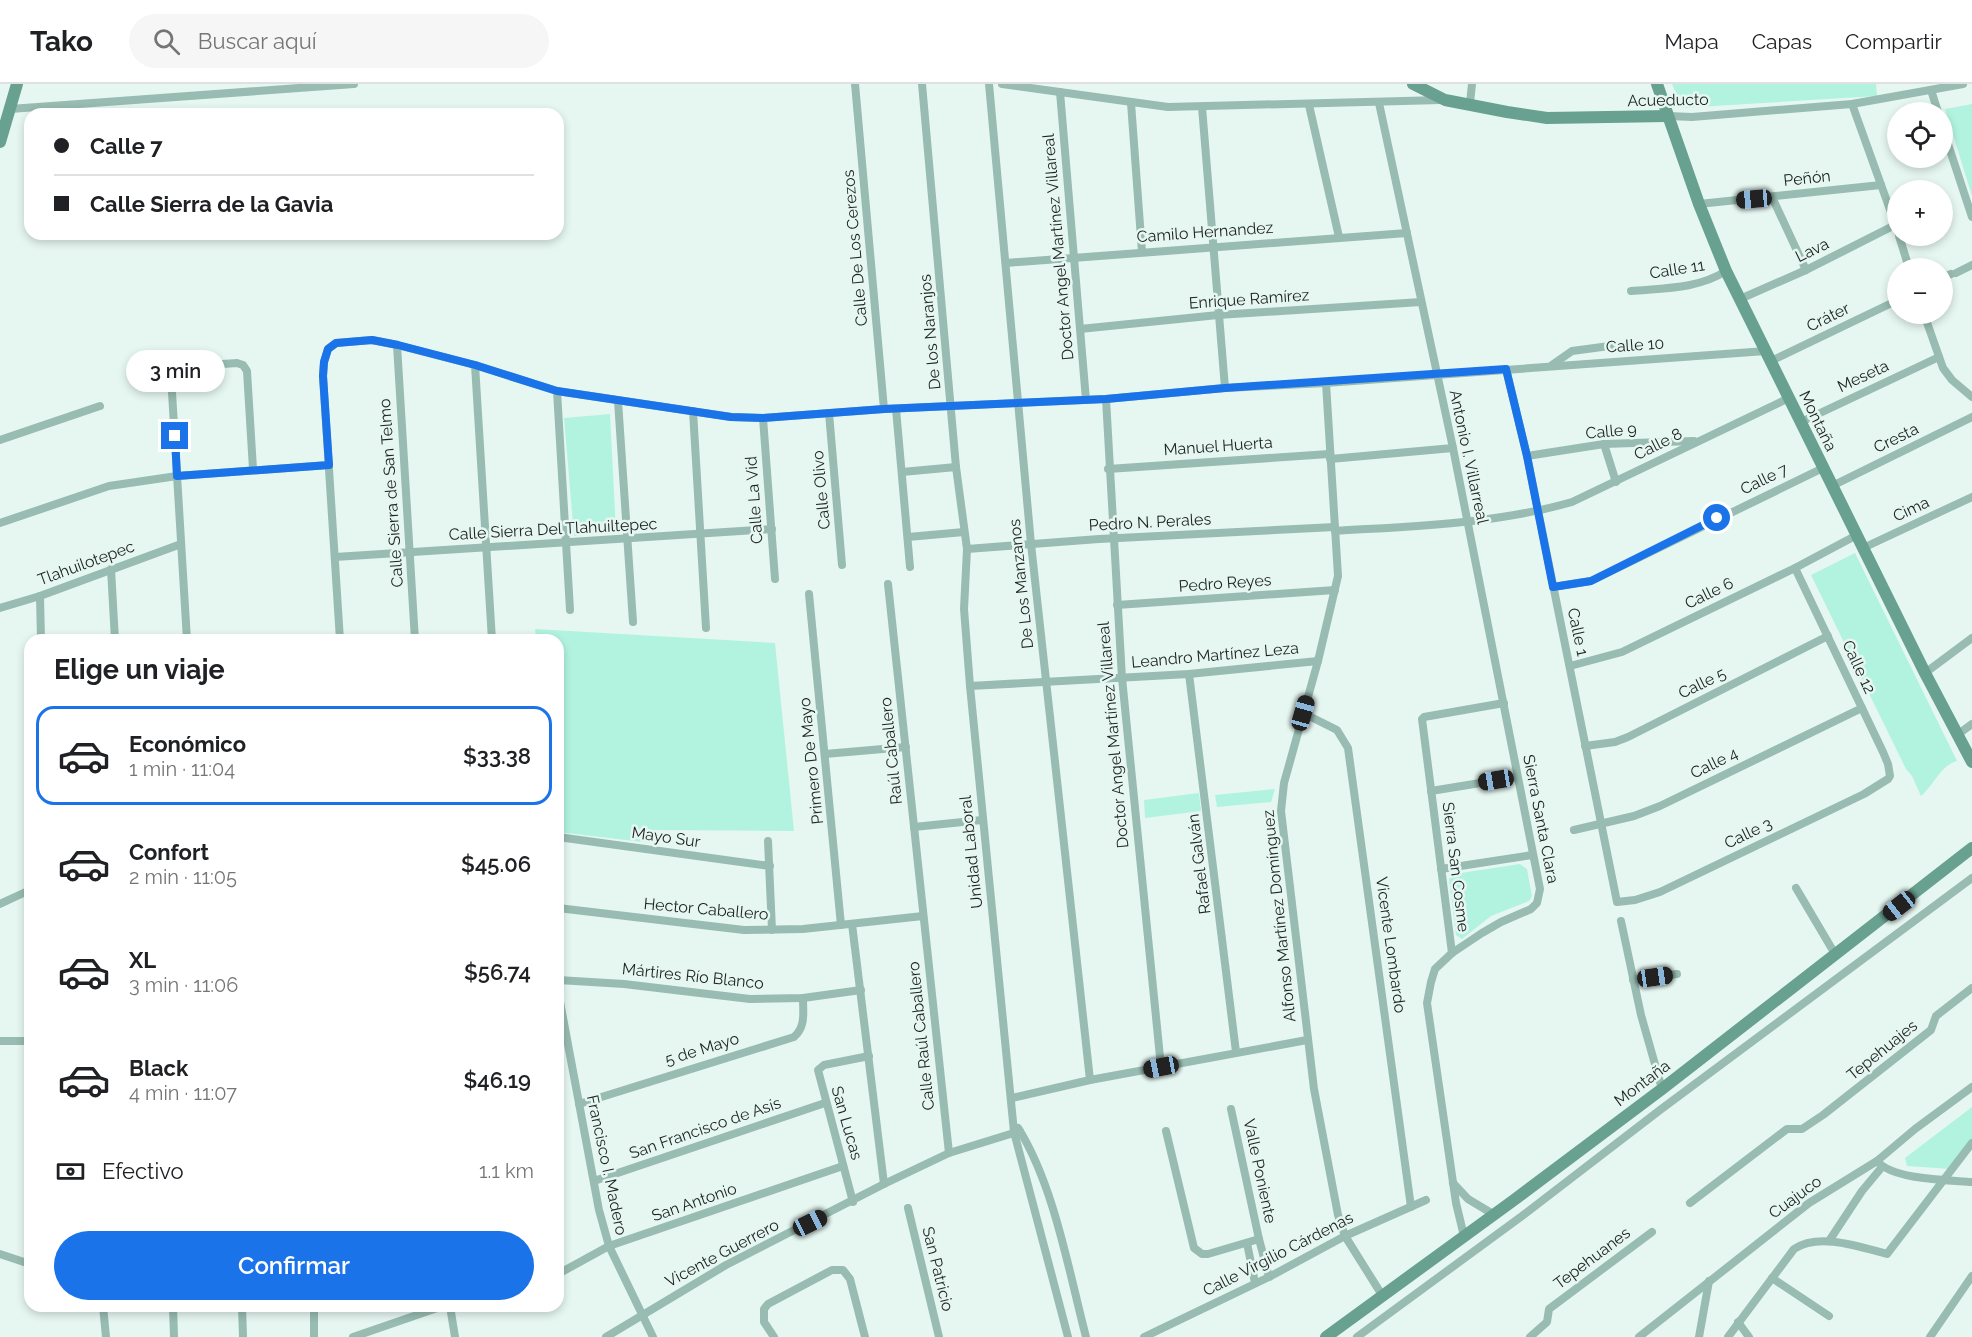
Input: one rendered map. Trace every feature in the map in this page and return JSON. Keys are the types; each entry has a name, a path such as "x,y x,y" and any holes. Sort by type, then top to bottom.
{"street":[{"path":"0,142 17,84"},
{"path":"10,109 354,84"},
{"name":"Calle De Los Cerezos","path":"855,84 884,409"},
{"name":"De los Naranjos","path":"922,84 956,467 967,549 966,578"},
{"name":"De Los Manzanos","path":"989,84 1031,544 1090,1080"},
{"path":"1002,84 1168,108 1445,100"},
{"name":"Acueducto","path":"1413,84 1445,100 1547,118 1692,117 1852,104 1963,84"},
{"path":"1470,104 1472,84"},
{"name":"Montaña","path":"1658,84 1699,204 1726,271 1822,468 1972,762"},
{"path":"1931,90 1935,102"},
{"name":"Doctor Angel Martínez Villareal","path":"1060,92 1086,400"},
{"path":"1131,103 1142,252"},
{"name":"Antonio I. Villarreal","path":"1379,103 1453,448 1491,642"},
{"path":"1852,104 1887,202"},
{"path":"1309,105 1339,237"},
{"path":"1202,107 1225,388"},
{"path":"1953,159 1972,217"},
{"name":"Peñón","path":"1699,204 1881,185"},
{"path":"1772,197 1806,270"},
{"name":"Camilo Hernandez","path":"1005,263 1407,232"},
{"name":"Lava","path":"1740,299 1887,235"},
{"path":"1953,274 1972,265"},
{"name":"Calle 11","path":"1631,291 1697,284 1712,280 1726,271"},
{"name":"Enrique Ramírez","path":"1080,329 1218,315 1421,302"},
{"name":"Cráter","path":"1769,356 1887,305"},
{"path":"1927,324 1939,357 1952,380 1972,397"},
{"name":"Calle 10","path":"329,465 324,362 328,349 336,343 350,340 372,340 398,345 475,365 557,391 731,417 763,418 884,409 1106,399 1225,388 1552,366 1769,356"},
{"name":"Calle Sierra de San Telmo","path":"398,345 415,634"},
{"path":"1552,366 1572,351 1617,345"},
{"name":"Meseta","path":"1801,422 1939,357"},
{"path":"188,634 171,376 174,370 180,367 237,363 243,365 247,371 253,469"},
{"path":"475,365 492,634"},
{"name":"Calle 1","path":"1506,369 1527,456 1617,902"},
{"name":"Alfonso Martínez Domínguez","path":"1326,383 1338,567 1335,590 1318,661 1284,783 1281,811 1307,1040 1338,1215 1345,1236 1382,1295"},
{"path":"557,391 570,610"},
{"name":"Calle 8","path":"1537,511 1572,502 1789,398"},
{"name":"Doctor Angel Martínez Villareal","path":"1106,399 1112,539 1122,678 1161,1067"},
{"path":"618,401 633,622"},
{"path":"0,440 100,406"},
{"path":"896,409 910,567"},
{"path":"693,411 706,628"},
{"name":"Calle Olivo","path":"829,413 842,565"},
{"name":"Cresta","path":"1832,486 1972,417"},
{"name":"Calle La Vid","path":"763,418 775,579"},
{"name":"Calle 9","path":"1527,456 1604,444 1698,441"},
{"path":"1604,444 1616,482"},
{"name":"Manuel Huerta","path":"1108,469 1453,448"},
{"path":"0,524 110,486 177,476 329,465 340,634"},
{"path":"903,472 956,467"},
{"name":"Calle 7","path":"1553,587 1591,581 1822,468"},
{"name":"Cima","path":"1863,548 1972,497"},
{"name":"Pedro N. Perales","path":"967,549 1112,539 1468,522 1537,511"},
{"name":"Calle Sierra Del Tlahuiltepec","path":"335,557 772,529"},
{"path":"908,537 964,532"},
{"name":"Calle 6","path":"1570,666 1622,652 1857,536"},
{"name":"Tlahuilotepec","path":"0,608 40,596 181,544"},
{"name":"Calle 12","path":"1796,568 1888,764 1890,776 1888,779"},
{"path":"111,569 115,634"},
{"name":"Unidad Laboral","path":"966,578 964,609 982,820 1015,1122 1068,1337"},
{"name":"Raúl Caballero","path":"888,584 923,916"},
{"name":"Pedro Reyes","path":"1117,605 1335,590"},
{"name":"Primero De Mayo","path":"809,594 842,925"},
{"path":"40,596 41,634"},
{"name":"Calle 5","path":"1585,746 1615,742 1628,737 1828,636"},
{"path":"1925,673 1972,638"},
{"name":"Sierra Santa Clara","path":"1452,953 1501,922 1531,909 1537,903 1540,889 1491,642"},
{"name":"Leandro Martínez Leza","path":"970,686 1189,674 1318,661"},
{"name":"Rafael Galván","path":"1189,674 1236,1052"},
{"name":"Sierra San Cosme","path":"1464,1236 1455,1203 1427,1004 1435,969 1452,953 1421,726 1424,717 1504,704"},
{"name":"Calle 4","path":"1574,830 1634,816 1659,806 1862,708"},
{"name":"Vicente Lombardo","path":"1303,713 1337,730 1348,748 1411,1207"},
{"path":"1957,735 1972,724"},
{"path":"825,754 906,747"},
{"path":"1431,791 1517,777"},
{"name":"Calle 3","path":"1617,902 1635,900 1660,892 1863,794 1888,779"},
{"path":"914,827 982,820"},
{"name":"Mayo Sur","path":"564,838 770,866"},
{"path":"768,841 772,930"},
{"name":"Montaña","path":"1326,1337 1632,1112 1972,848"},
{"path":"1441,869 1532,855"},
{"name":"Montaña","path":"1357,1337 1972,878"},
{"path":"1796,888 1835,954"},
{"path":"0,904 24,893"},
{"name":"Hector Caballero","path":"564,909 744,930 842,925 923,916"},
{"name":"Calle Raúl Caballero","path":"923,916 949,1153"},
{"path":"1621,921 1652,1059 1662,1089"},
{"path":"852,924 884,1184"},
{"path":"1633,980 1677,974"},
{"name":"Mártires Río Blanco","path":"564,980 624,984 735,998 803,998 861,990"},
{"name":"Tepehuajes","path":"1690,1203 1787,1129 1802,1129 1839,1104 1931,1030 1936,1016 1972,988"},
{"name":"5 de Mayo","path":"579,1104 794,1037 801,1029 803,1022 803,998"},
{"name":"Francisco I. Madero","path":"564,1023 599,1210 609,1246 653,1337"},
{"path":"1012,1098 1090,1080 1307,1040"},
{"path":"0,1041 24,1041"},
{"name":"San Lucas","path":"853,1202 818,1070 820,1067 869,1056"},
{"name":"Cuajuco","path":"1639,1337 1809,1203 1880,1164 1915,1129 1972,1087"},
{"name":"San Francisco de Asís","path":"594,1181 825,1103"},
{"name":"Valle Poniente","path":"1231,1109 1269,1277"},
{"path":"1632,1112 1641,1125"},
{"name":"Unidad Laboral","path":"1017,1131 1042,1179 1052,1208 1086,1337"},
{"name":"Vicente Guerrero","path":"606,1337 726,1265 853,1202 884,1184 949,1153 1017,1131"},
{"name":"Valle Poniente","path":"1166,1131 1194,1248 1202,1254 1208,1254 1259,1239"},
{"path":"1728,1337 1794,1249 1801,1245 1809,1242 1829,1242 1887,1254 1972,1143"},
{"path":"1829,1242 1880,1164 1895,1173 1972,1182"},
{"name":"San Antonio","path":"564,1271 609,1246 843,1166"},
{"path":"1453,1183 1468,1199 1493,1214"},
{"name":"Calle Virgilio Cárdenas","path":"1144,1337 1269,1277 1345,1236 1426,1200"},
{"path":"1514,1200 1522,1216"},
{"name":"San Patricio","path":"908,1208 939,1337"},
{"name":"Tepehuanes","path":"1530,1337 1547,1322 1549,1309 1652,1232"},
{"name":"Valle Poniente","path":"1247,1243 1255,1283"},
{"path":"0,1254 24,1262"},
{"path":"774,1337 764,1322 764,1309 832,1270 839,1269 843,1270 850,1280 865,1337"},
{"path":"1930,1337 1972,1276"},
{"path":"1772,1278 1829,1316"},
{"path":"1700,1337 1709,1281"},
{"path":"104,1312 106,1337"},
{"path":"173,1312 174,1337"},
{"path":"242,1312 243,1337"},
{"path":"314,1312 314,1337"},
{"path":"352,1337 425,1312"},
{"path":"451,1312 455,1337"},
{"path":"1738,1322 1749,1337"}],"green space":[{"path":"1672,84 1876,84 1877,96 1682,108"},
{"path":"1972,104 1972,196 1953,135 1953,108"},
{"path":"610,414 616,531 574,536 564,418"},
{"path":"1855,553 1957,761 1946,767 1921,796 1811,575"},
{"path":"535,629 775,643 794,831 652,830 651,843 564,833 564,634 535,634"},
{"path":"1275,789 1271,802 1217,807 1215,795"},
{"path":"1199,793 1201,811 1145,818 1144,800"},
{"path":"1520,864 1527,869 1532,896 1529,901 1491,916 1462,939 1456,935 1449,879 1454,874"},
{"path":"1972,1107 1972,1139 1950,1169 1907,1166 1905,1158"}],"route":[{"path":"175,436 177,476 329,465 324,362 328,349 336,343 350,340 372,340 398,345 475,365 557,391 731,417 763,418 884,409 1106,399 1225,388 1326,383 1506,369 1527,456 1553,587 1591,581 1717,518"}]}
